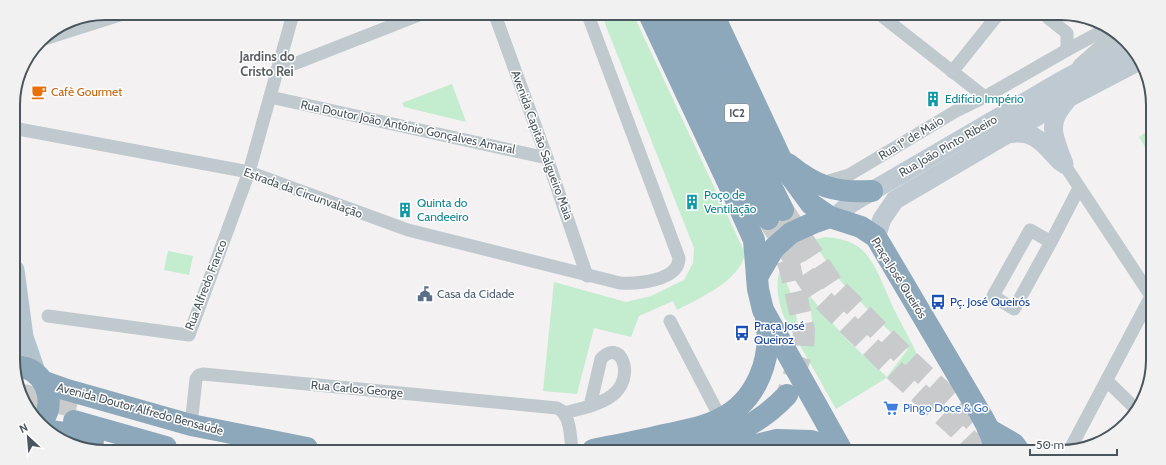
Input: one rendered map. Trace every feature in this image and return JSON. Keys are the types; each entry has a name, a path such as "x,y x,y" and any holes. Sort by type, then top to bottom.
{"highway":[{"path":"652,20 734,193 754,240 758,289 768,339 765,363 758,381 748,397 734,410 721,419 674,441"},
{"name":"IC2","path":"672,20 733,152 776,214 751,145 694,20"},
{"name":"Praça José Queirós","path":"716,20 789,174 811,204 832,218 861,228 876,237 988,429 994,445"},
{"path":"780,157 802,175 827,188 858,192 872,190"},
{"path":"757,276 774,248 791,233 813,223 832,218"},
{"path":"763,310 839,445"},
{"path":"31,373 49,394 48,408 44,417"},
{"name":"Avenida Doutor Alfredo Bensaúde","path":"31,373 64,389 191,425 292,445"},
{"path":"638,445 674,441 717,439 744,429 761,419 776,407 787,395"},
{"name":"Avenida Doutor Alfredo Bensaúde","path":"158,445 75,414 218,445"},
{"path":"988,429 1015,445"},
{"path":"60,432 107,445"},
{"path":"756,445 777,440 811,441 820,445"}],"main road":[{"name":"Rua João Pinto Ribeiro","path":"876,237 882,219 895,200 1006,135 1066,89 1124,48"},
{"name":"Rua João Pinto Ribeiro","path":"832,218 872,190 1066,89 1135,63"},
{"path":"1064,164 1054,138 1053,129 1054,117 1061,107 1066,89"},
{"path":"1006,135 1018,132 1035,136 1064,164"},
{"path":"20,332 27,350 31,373"}],"street":[{"path":"57,35 104,20"},
{"path":"249,172 291,20"},
{"path":"276,71 406,20"},
{"name":"Avenida Capitão Salgueiro Maia","path":"497,20 547,158 587,276"},
{"name":"Estrada da Circunvalação","path":"20,129 249,172 394,226 587,276 620,283 637,283 669,274 676,268 679,261 675,245 590,20"},
{"path":"887,20 984,97"},
{"path":"952,72 994,20"},
{"path":"1051,20 1067,33 1067,50"},
{"name":"Rua 1º de Maio","path":"819,184 849,175 956,111 1103,31"},
{"path":"1066,89 1112,37"},
{"name":"Rua Doutor João António Gonçalves Amaral","path":"270,96 547,158"},
{"path":"1064,164 1146,288"},
{"name":"Rua Alfredo Franco","path":"48,316 189,335 249,172"},
{"path":"1051,242 1030,230 993,296 1014,308 1051,242 1079,188"},
{"path":"1075,444 1146,306"},
{"path":"670,321 721,419"},
{"name":"Rua Carlos George","path":"191,425 196,379 199,375 203,374 557,408 564,413"},
{"path":"1107,381 1132,406"},
{"path":"571,445 567,419 564,413 590,406"}],"green space":[{"path":"604,20 636,20 745,253 742,263 736,272 728,280 708,294 677,310 673,301 639,316 631,337 594,328 577,394 543,391 554,282 626,302 651,296 684,280 693,263 694,248"},
{"path":"452,84 466,122 404,107 402,103"},
{"path":"1146,132 1146,149 1139,137"},
{"path":"825,237 848,241 856,245 866,254 880,277 894,309 917,354 923,370 907,366 836,409 784,317 779,302 777,288 778,276 782,265 788,255 810,241","holes":["818,249 836,276 908,349 887,377 847,340 810,296 807,298 811,311 813,331 798,332 795,305 782,271"]},
{"path":"168,251 193,256 189,275 164,270"}],"tunnel":[{"path":"783,210 833,285 903,355 976,423 989,438"},
{"path":"768,219 818,295 973,445"},
{"path":"787,260 804,330 803,349 787,395"},
{"path":"28,396 77,407"}],"place":[{"name":"Cafè Gourmet","path":"39,92"},
{"name":"Edifício Império","path":"933,99"},
{"name":"Poço de Ventilação","path":"692,202"},
{"name":"Quinta do Candeeiro","path":"405,210"},
{"name":"Casa da Cidade","path":"425,294"},
{"name":"Pç. José Queirós","path":"938,302"},
{"name":"Praça José Queiroz","path":"742,333"},
{"name":"Pingo Doce & Go","path":"891,408"}],"district":[{"name":"Jardins do Cristo Rei","path":"267,64"}]}
